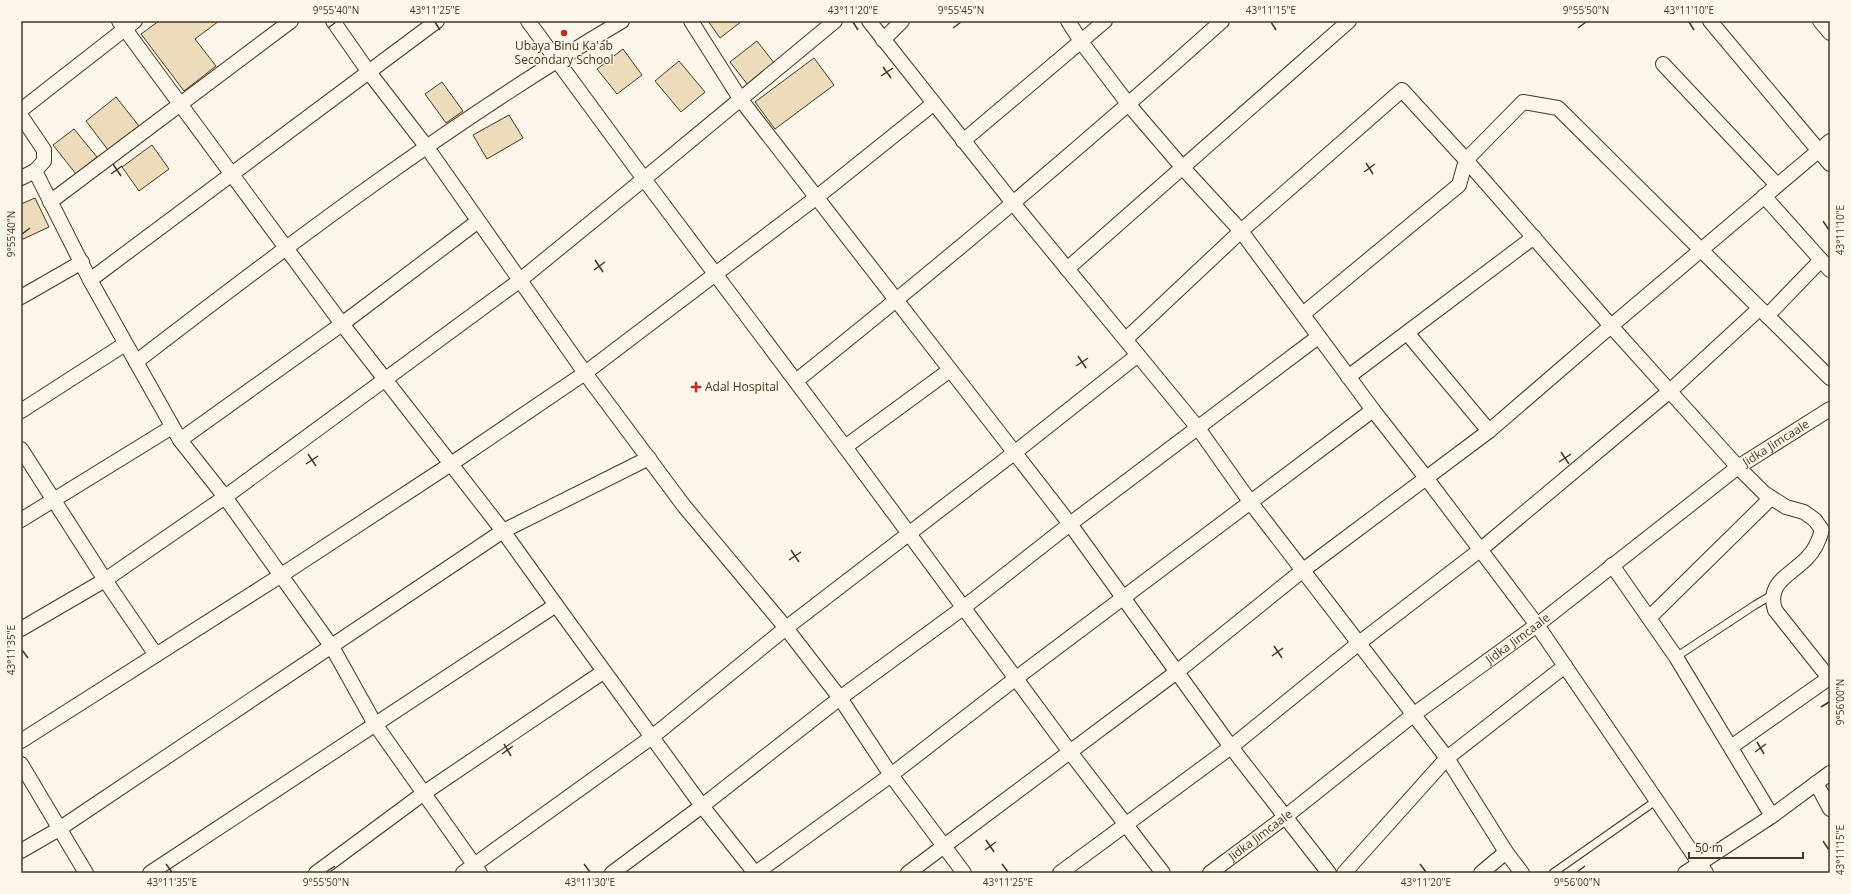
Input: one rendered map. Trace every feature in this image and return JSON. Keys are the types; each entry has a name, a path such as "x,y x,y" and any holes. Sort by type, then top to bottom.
{"street":[{"path":"50,202 291,21"},
{"path":"333,21 368,71 426,146 519,281 585,373 684,506 786,628 840,698 891,774 964,873"},
{"path":"90,280 368,71 437,21"},
{"path":"528,21 555,60 910,534 1070,752 1163,873"},
{"path":"136,362 285,247 426,146 555,60 622,21"},
{"path":"691,21 741,100 1070,524 1123,599 1178,671 1231,747 1329,873"},
{"path":"21,630 105,580 225,497 519,281 741,100 835,21"},
{"path":"869,21 1012,203 1126,338 1138,355 1198,428 1251,503 1302,571 1359,643 1446,758 1506,852 1522,873"},
{"path":"883,40 902,21"},
{"path":"1068,21 1082,43 1129,105 1183,168 1241,231 1372,410 1427,479 1537,625 1703,868"},
{"path":"963,142 1082,43 1105,21"},
{"path":"796,381 896,301 1129,105 1222,21"},
{"path":"1067,269 1349,21"},
{"path":"1710,21 1830,164"},
{"path":"1820,21 1830,33"},
{"path":"21,110 126,24 179,105 232,174 342,324 503,531 603,672 702,806 756,873 891,774 1372,410"},
{"path":"1663,64 1777,185"},
{"path":"1126,338 1241,231 1402,90 1466,160 1611,326 1738,467 1764,493 1786,507 1804,512 1815,520 1822,530 1818,544 1808,558 1778,583 1771,599 1775,610 1830,678 1731,747"},
{"path":"1303,314 1459,185 1466,160 1523,102 1558,108 1702,249 1830,378"},
{"path":"21,741 280,576 451,464 585,373 817,197 933,104"},
{"path":"21,116 44,150 44,161 34,171 21,178"},
{"path":"908,873 1178,671 1302,571 1427,479 1489,431 1830,141"},
{"path":"34,171 90,280 180,440 225,497 332,647 375,724 424,793 472,870 652,737 786,628 910,534 1138,355"},
{"path":"1060,873 1124,824 1231,747 1359,643 1480,550 1763,312 1826,265 1764,196"},
{"path":"180,440 342,324 478,222"},
{"path":"1348,377 1408,334 1534,237"},
{"path":"21,297 82,262"},
{"path":"1408,334 1489,431"},
{"path":"612,873 702,806 840,698 963,608 1070,524 1318,337"},
{"path":"21,411 125,344"},
{"path":"845,447 950,370"},
{"name":"Jidka Jimcaale","path":"1210,873 1284,817 1413,715 1537,625 1738,467 1830,409"},
{"path":"21,520 172,427"},
{"path":"21,449 105,580 156,655"},
{"path":"21,851 59,829 503,531 649,458"},
{"path":"1649,618 1771,498"},
{"path":"1612,565 1676,657 1772,816"},
{"path":"150,873 556,605"},
{"path":"1344,873 1446,758 1565,666"},
{"path":"318,872 424,793 603,672"},
{"path":"21,764 86,873"},
{"path":"1685,873 1703,868 1830,773"},
{"path":"1816,783 1830,810"},
{"path":"1481,873 1506,852"}],"lane":[{"path":"1676,657 1772,595"},
{"path":"1553,873 1657,800"}],"building":[{"path":"159,21 219,21 195,39 216,66 184,91 141,34"},
{"path":"708,21 742,21 720,38"},
{"path":"757,41 778,68 751,89 730,62"},
{"path":"623,49 642,75 617,94 597,69"},
{"path":"814,58 834,85 775,129 755,102"},
{"path":"679,61 705,92 681,112 655,81"},
{"path":"442,82 463,111 446,123 425,94"},
{"path":"116,97 139,126 108,150 86,121"},
{"path":"509,115 523,138 487,159 473,135"},
{"path":"74,129 97,157 76,174 53,145"},
{"path":"152,145 169,169 139,191 122,167"},
{"path":"35,198 49,227 21,240 21,204"}],"place":[{"name":"Ubaya Binu Ka'ab Secondary School","path":"564,33"},
{"name":"Adal Hospital","path":"696,387"}]}
